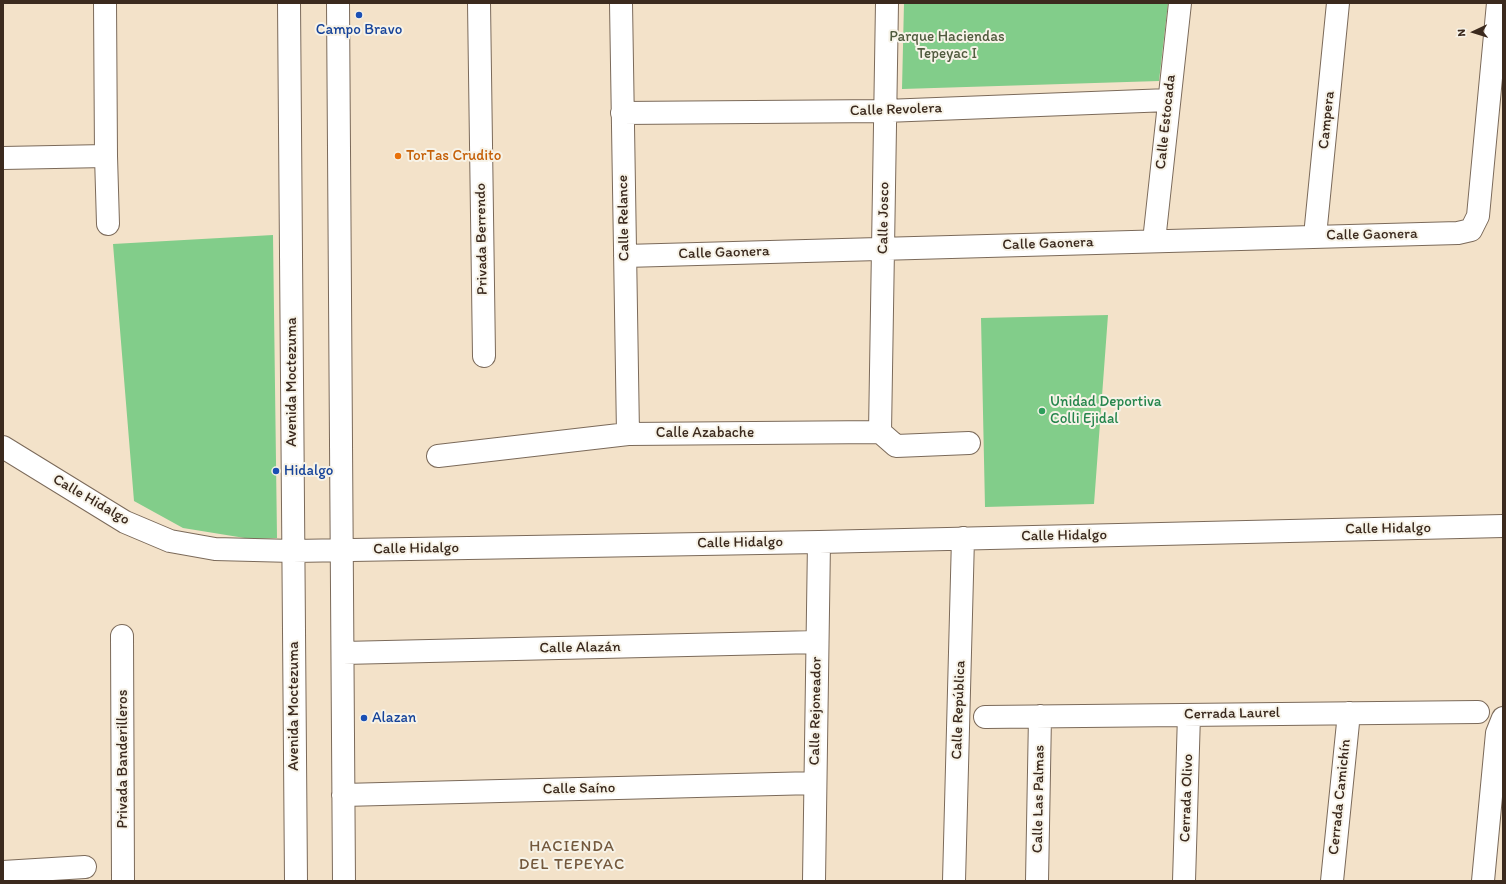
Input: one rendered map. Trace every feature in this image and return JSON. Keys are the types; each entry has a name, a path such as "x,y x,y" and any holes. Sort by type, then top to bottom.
{"street":[{"path":"105,3 108,224"},
{"name":"Avenida Moctezuma","path":"289,3 296,881"},
{"path":"338,3 344,881"},
{"name":"Privada Berrendo","path":"479,3 484,356"},
{"name":"Calle Relance","path":"621,3 628,434"},
{"name":"Calle Josco","path":"880,432 887,3"},
{"name":"Calle Estocada","path":"1154,241 1168,100 1180,3"},
{"name":"Campera","path":"1315,236 1338,3"},
{"name":"Calle Gaonera","path":"625,256 1458,233 1471,230 1478,216 1498,3"},
{"name":"Calle Revolera","path":"622,113 885,110 1168,100"},
{"path":"3,158 106,156"},
{"path":"880,432 896,446 969,444"},
{"name":"Calle Azabache","path":"438,456 628,434 880,432"},
{"name":"Calle Hidalgo","path":"3,447 125,522 170,541 215,549 293,551 819,542 1503,526"},
{"name":"Calle República","path":"954,881 964,538"},
{"name":"Calle Rejoneador","path":"814,881 819,542"},
{"name":"Privada Banderilleros","path":"122,636 123,881"},
{"name":"Calle Alazán","path":"343,653 817,642"},
{"name":"Cerrada Laurel","path":"986,717 1478,712"},
{"name":"Cerrada Camichín","path":"1332,881 1349,713"},
{"name":"Cerrada Olivo","path":"1184,881 1189,715"},
{"name":"Calle Las Palmas","path":"1037,881 1040,716"},
{"path":"1483,881 1500,726"},
{"name":"Calle Saíno","path":"344,795 815,783"},
{"path":"3,872 86,867"}],"green space":[{"name":"Parque Haciendas Tepeyac I","path":"904,3 1168,3 1159,81 902,89"},
{"path":"273,235 277,538 251,539 183,528 134,501 113,244"},
{"name":"Unidad Deportiva Colli Ejidal","path":"1108,315 1094,504 985,507 981,318"}],"place":[{"name":"Campo Bravo","path":"359,15"},
{"name":"TorTas Crudito","path":"398,156"},
{"name":"Unidad Deportiva Colli Ejidal","path":"1042,411"},
{"name":"Hidalgo","path":"276,471"},
{"name":"Alazan","path":"364,718"}],"district":[{"name":"HACIENDA DEL TEPEYAC","path":"572,856"}]}
